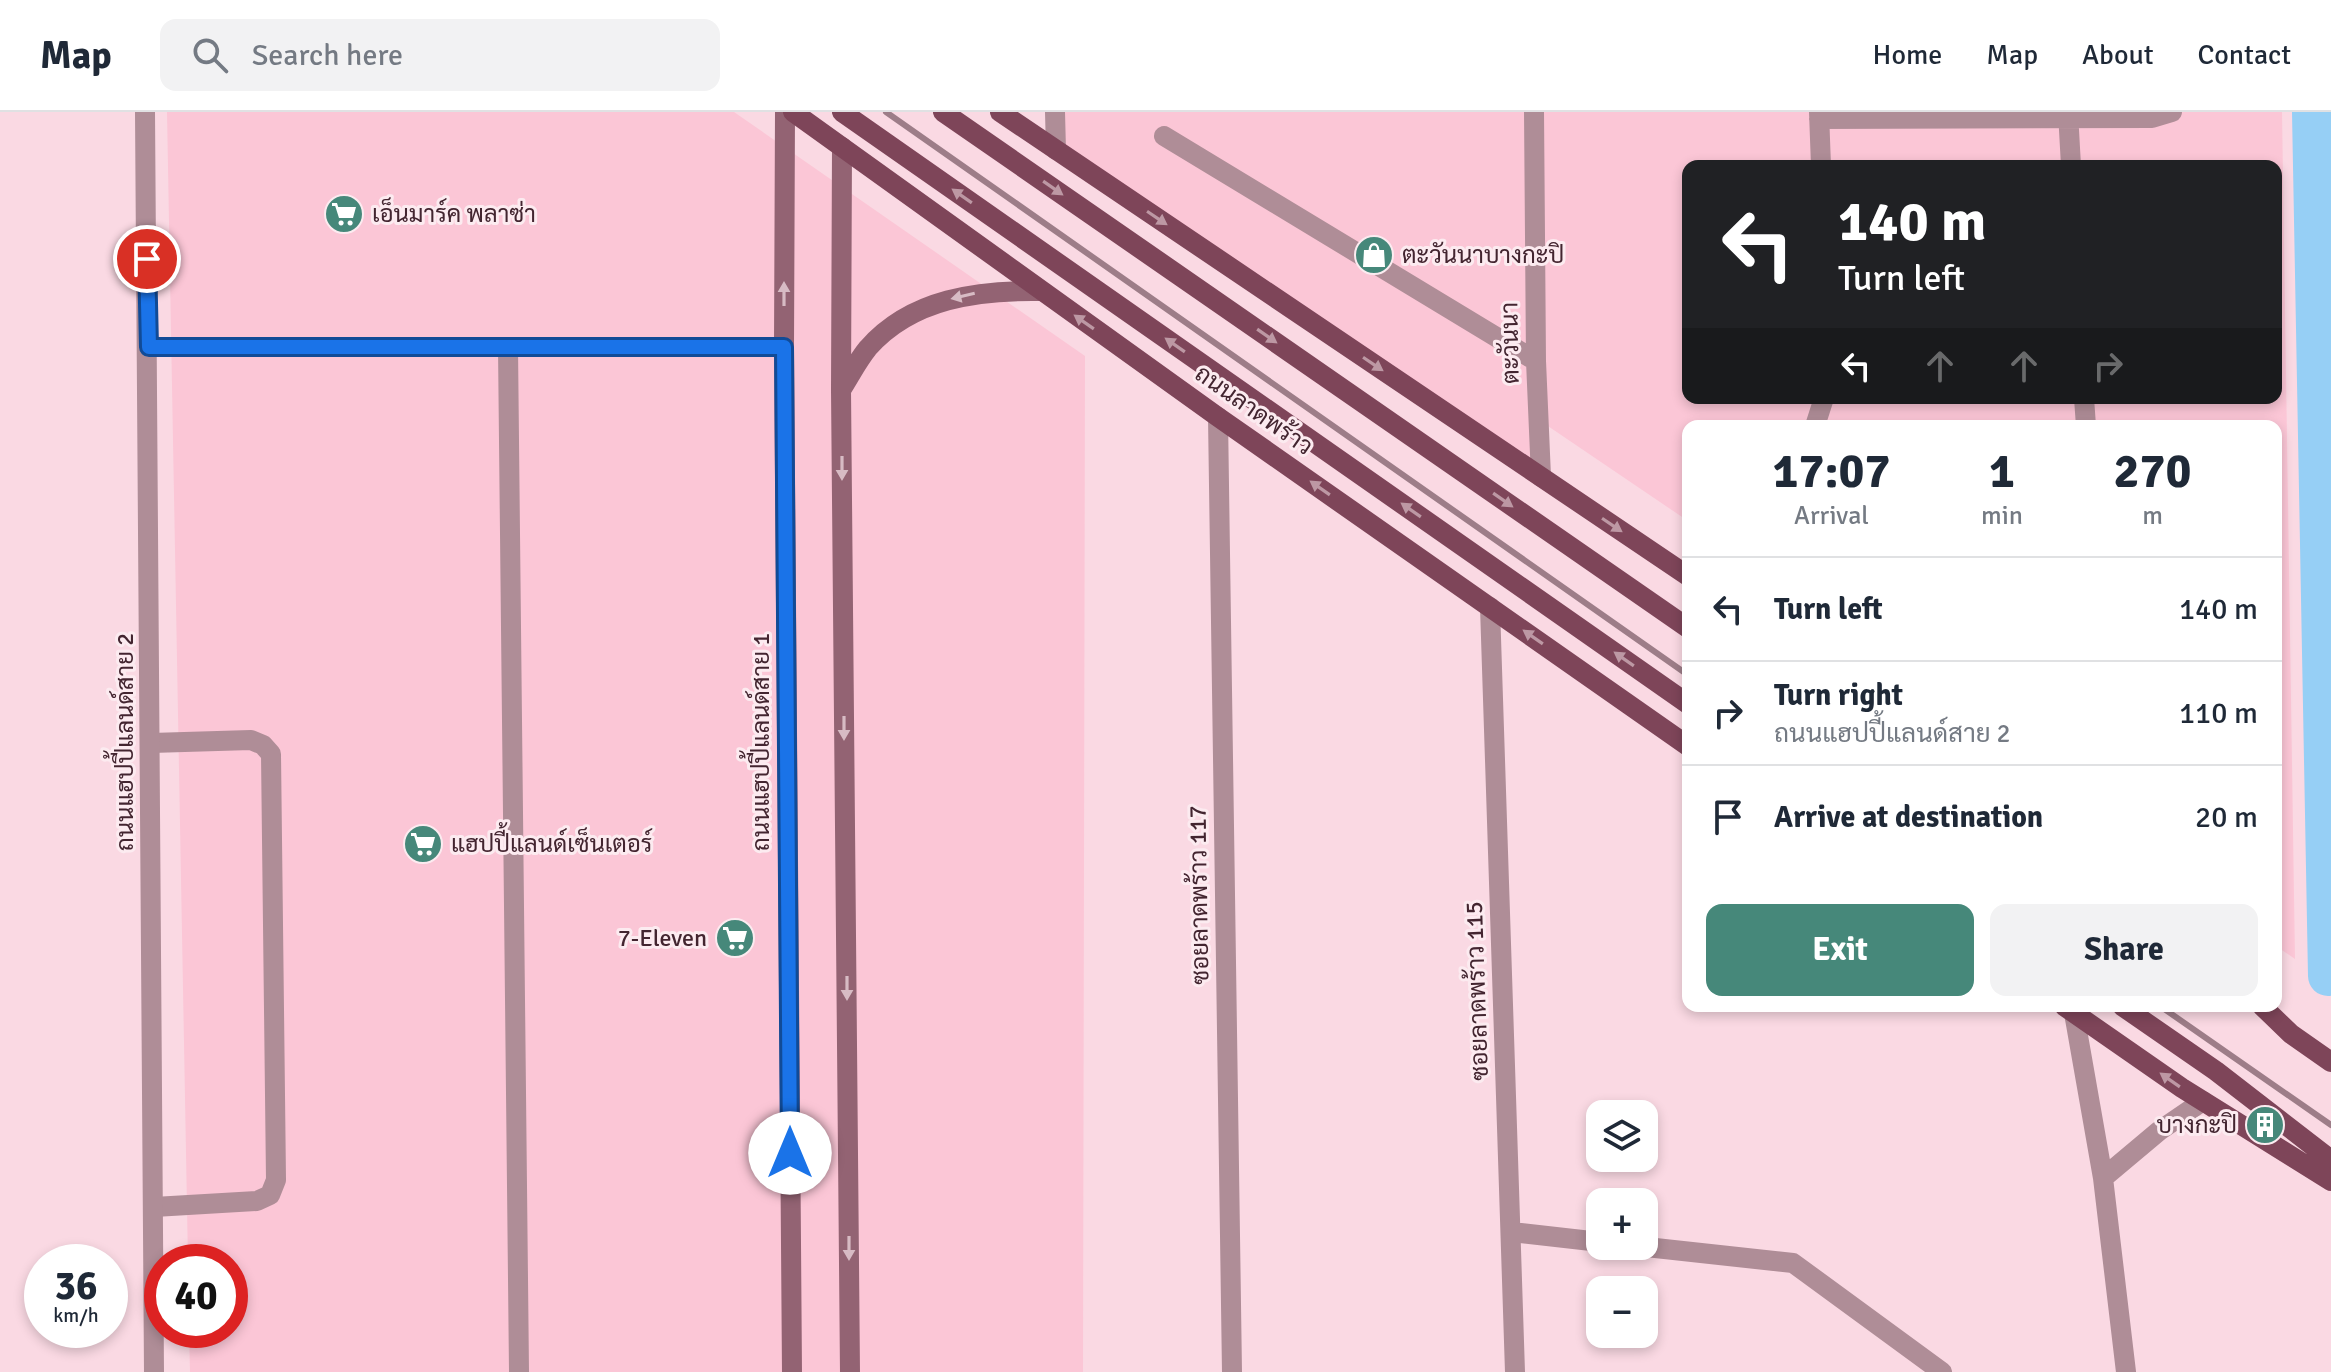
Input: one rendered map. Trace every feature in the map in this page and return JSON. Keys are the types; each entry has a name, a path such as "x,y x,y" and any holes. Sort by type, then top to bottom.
{"main road":[{"name":"ถนนลาดพร้าว","path":"793,112 1218,417 1682,742"},
{"path":"842,147 845,112"},
{"path":"845,112 1682,700"},
{"path":"943,112 1682,624"},
{"path":"1000,112 1682,572"},
{"path":"2073,1012 2203,1101 2331,1181"},
{"path":"2131,1012 2216,1071 2331,1160"},
{"path":"2256,1012 2331,1062"},
{"path":"2268,1012 2291,1034"}],"street":[{"name":"ถนนแฮปปี้แลนด์สาย 2","path":"145,112 154,1372"},
{"name":"ถนนแฮปปี้แลนด์สาย 1","path":"785,112 792,1372"},
{"path":"1055,112 1056,150"},
{"name":"ตะวันนา","path":"1534,112 1536,361 1541,477"},
{"path":"1821,160 1819,116 2068,115 2152,118 2172,112"},
{"path":"2068,115 2071,160"},
{"path":"1164,136 1536,361"},
{"path":"842,147 841,390 850,1372"},
{"path":"841,390 867,349 892,326 926,307 962,295 1041,291"},
{"path":"149,347 784,347"},
{"path":"508,347 519,1372"},
{"name":"ซอยลาดพร้าว 117","path":"1218,417 1232,1372"},
{"name":"ซอยลาดพร้าว 115","path":"1490,607 1515,1372"},
{"path":"151,743 251,740 263,745 271,754 276,1180 270,1195 257,1201 154,1207"},
{"path":"2070,1012 2103,1178 2126,1372"},
{"path":"2103,1178 2159,1131 2203,1101"},
{"path":"1512,1232 1586,1240"},
{"path":"1658,1248 1793,1263 1942,1372"}],"shaded area":[{"path":"167,112 734,112 1085,356 1083,1372 190,1372 189,1348 248,1348 248,1244 188,1244"},
{"path":"1056,112 2282,112 2295,959 2282,950 2282,420 1682,420 1682,517 1539,420 1541,477 1056,150"}],"waterway":[{"path":"2312,112 2328,976"}],"railway":[{"path":"886,112 1682,671"},
{"path":"2169,1012 2331,1125"}],"place":[{"name":"เอ็นมาร์ค พลาซ่า","path":"344,214"},
{"name":"ตะวันนาบางกะปิ","path":"1374,255"},
{"name":"แฮปปี้แลนด์เซ็นเตอร์","path":"423,844"},
{"name":"7-Eleven","path":"735,938"},
{"name":"บางกะปิ","path":"2265,1125"}],"route":[{"path":"147,259 149,347 784,347 790,1153"}]}
